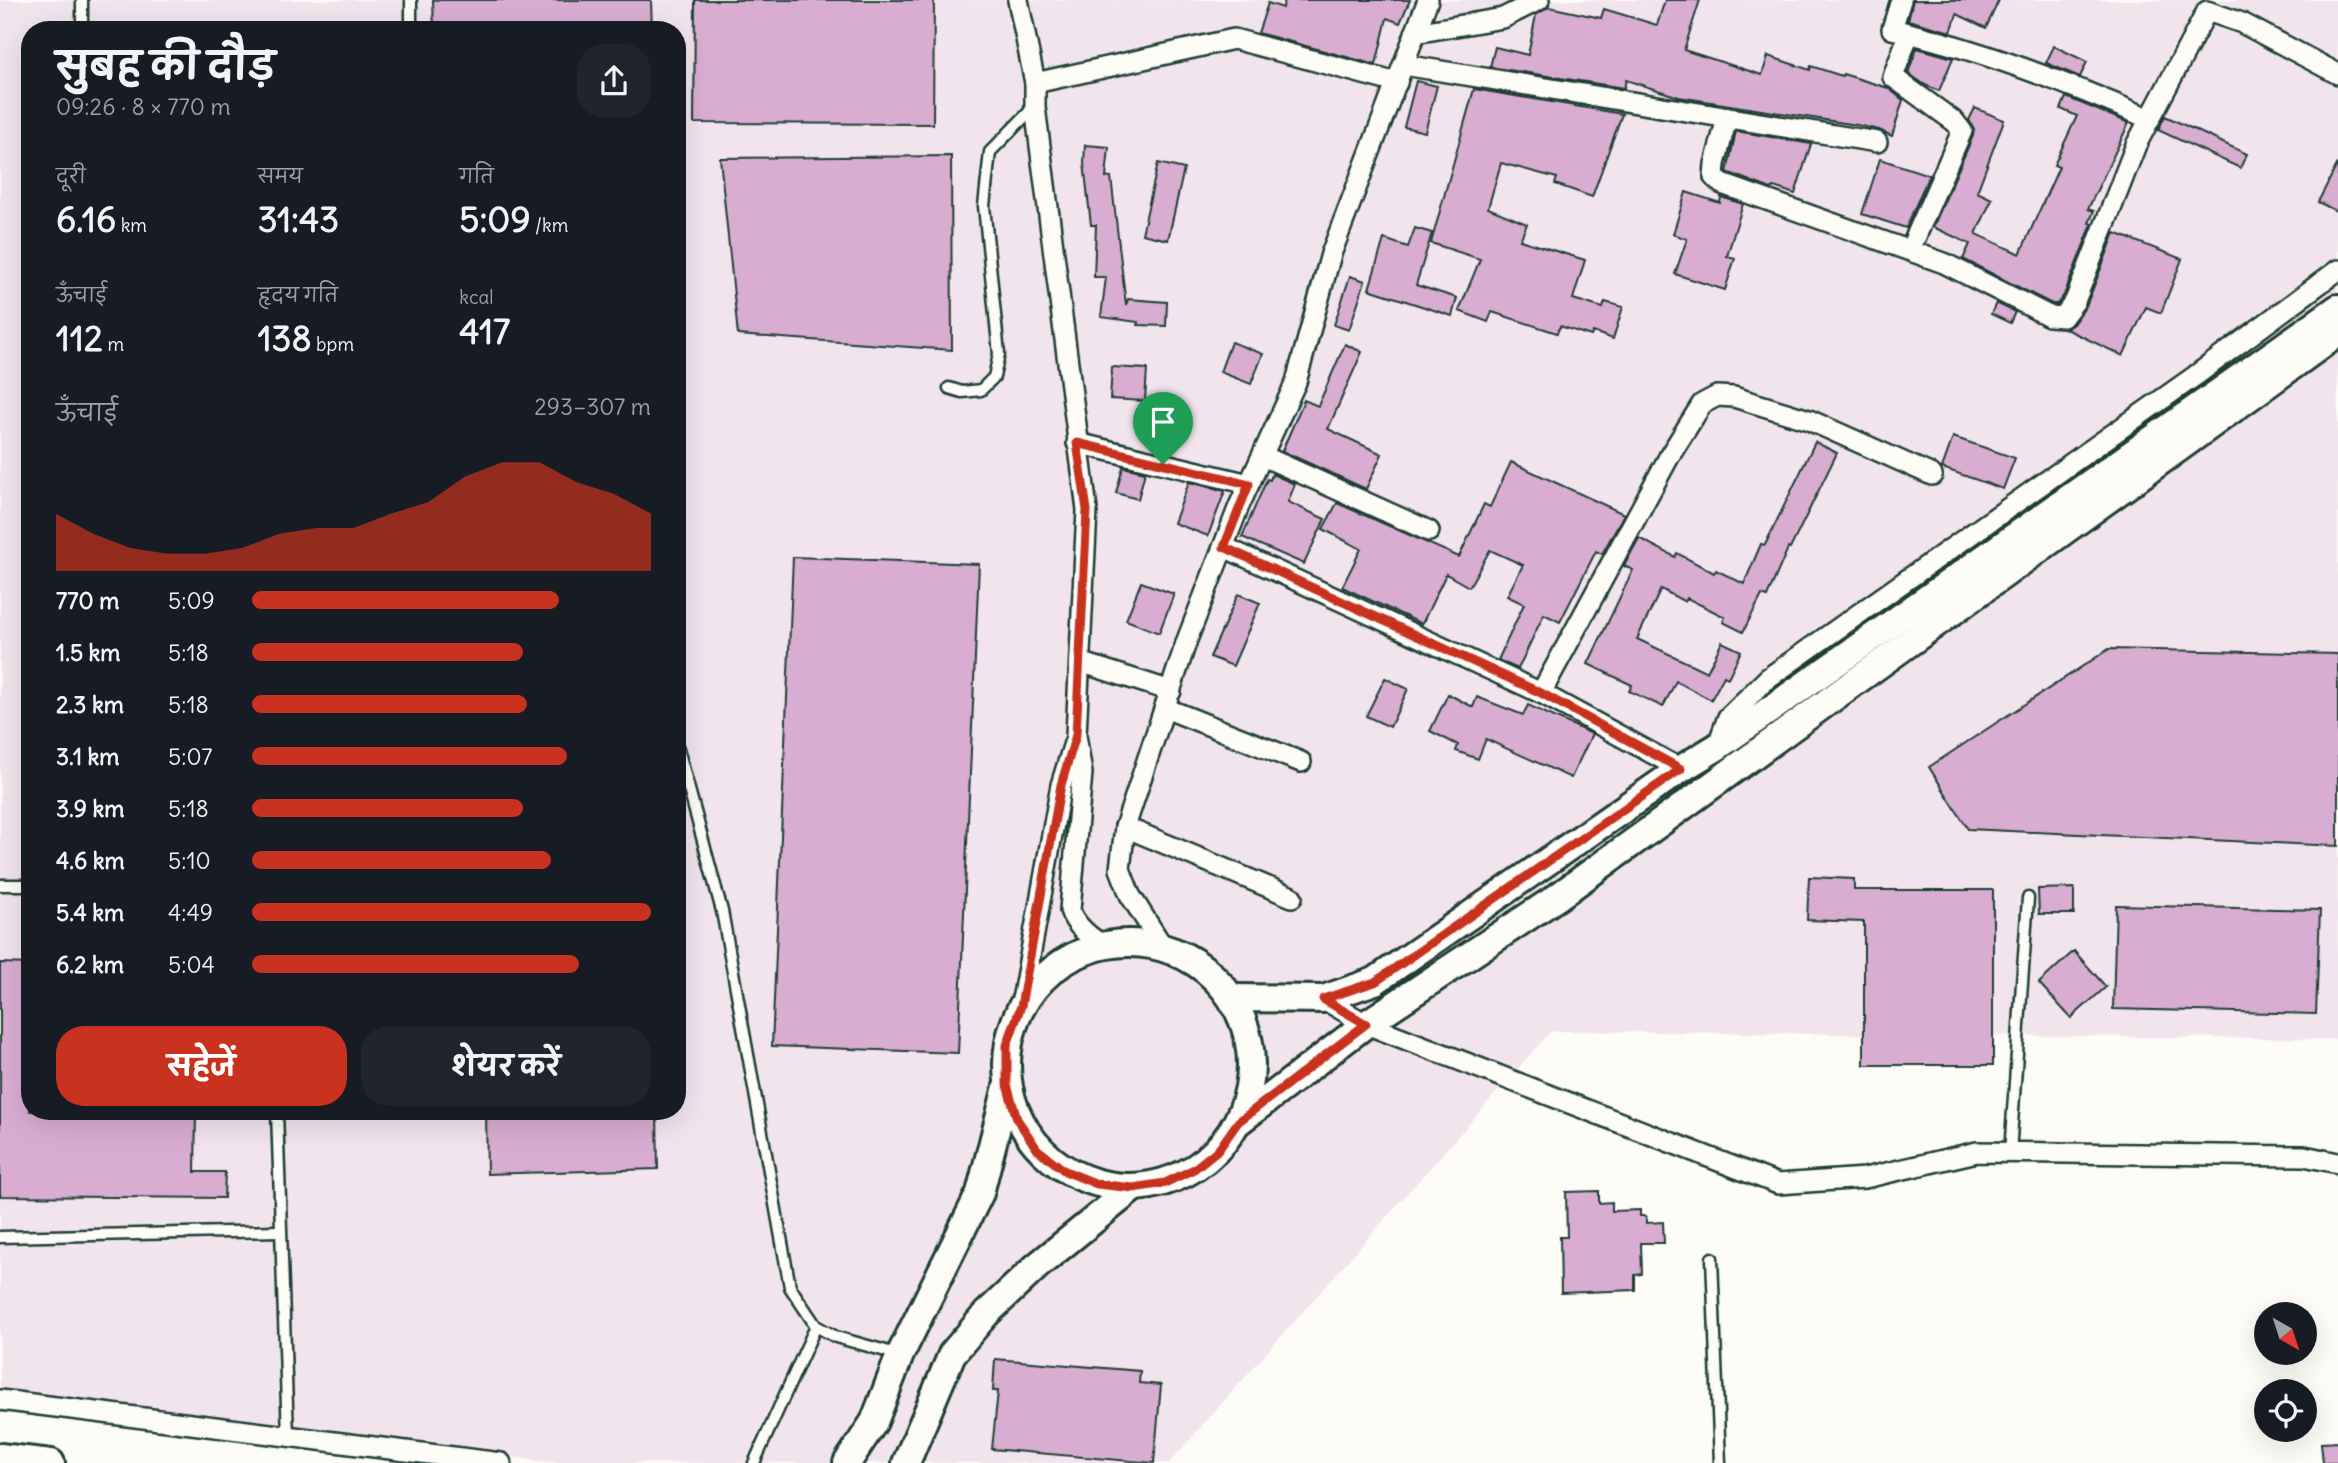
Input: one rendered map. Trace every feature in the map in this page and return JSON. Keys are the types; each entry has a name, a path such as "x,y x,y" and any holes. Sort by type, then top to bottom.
{"street":[{"path":"1007,1085 1017,1119 1037,1149 1065,1171 1097,1184 1133,1188 1165,1183 1194,1169 1219,1149 1238,1122 1249,1091 1252,1059 1246,1028 1232,998 1214,976 1190,959 1163,947 1135,943 1099,943 1072,919 1070,910 1070,885 1082,773 1076,735 1087,510 1035,107 1035,83 1018,0"},
{"path":"1163,947 1130,895 1120,869 1125,827 1187,640 1249,484 1296,382 1331,254 1428,0"},
{"path":"1415,33 1503,18 1539,0"},
{"path":"1901,0 1892,29 1951,43 2076,86 2150,119"},
{"path":"1727,118 1714,177 1722,184 1944,262 2049,316 2063,317 2076,301 2136,145 2210,6 2338,74"},
{"path":"1909,33 1893,77 1955,122 1962,131 1910,250"},
{"path":"1035,83 1234,40 1401,74 1727,118 1877,142"},
{"path":"1717,747 1728,717 1768,678 2195,376 2338,270"},
{"path":"1232,998 1323,999 1375,982 1681,769 1717,747 2338,309"},
{"path":"1238,1122 1366,1024 1556,898 2338,333"},
{"path":"1541,693 1671,455 1702,404 1717,396 1734,397 1810,420 1932,475"},
{"path":"1077,443 1249,484"},
{"path":"1263,456 1429,531"},
{"path":"1224,547 1541,693 1681,769"},
{"path":"1080,663 1168,700 1301,762"},
{"path":"847,1463 874,1422 900,1355 980,1193 1007,1085 1007,1045 1021,1006 1061,785 1076,735"},
{"path":"1125,827 1292,897"},
{"path":"1021,1006 1043,978 1062,963 1072,956 1106,944"},
{"path":"1323,999 1366,1024 1778,1184 1865,1178 1977,1152 2304,1156 2338,1163"},
{"path":"906,1463 952,1354 986,1314 1037,1266 1133,1188"},
{"path":"0,1400 288,1436 442,1459 501,1463"},
{"path":"0,1457 51,1463"}],"lane":[{"path":"82,0 82,21"},
{"path":"411,0 411,21"},
{"path":"949,388 962,392 981,390 994,377 999,354 984,206 990,152 1035,107"},
{"path":"686,777 723,911 790,1287 816,1326 836,1337 900,1355"},
{"path":"0,885 21,885"},
{"path":"2010,1153 2028,898"},
{"path":"276,1120 288,1436"},
{"path":"0,1237 279,1231"},
{"path":"1712,1258 1720,1463"},
{"path":"754,1463 816,1326"}],"shaded area":[{"path":"0,0 2338,0 2338,1039 1551,1031 1169,1463 559,1463 0,1397"}],"building":[{"path":"433,0 651,0 652,21 434,21"},
{"path":"695,0 934,0 933,124 694,123"},
{"path":"1284,0 1410,0 1400,23 1387,18 1376,65 1258,33 1268,3 1283,8"},
{"path":"1665,0 1700,0 1684,50 1762,75 1768,56 1810,70 1811,66 1888,88 1903,100 1892,136 1857,125 1679,97 1626,80 1624,88 1490,67 1495,47 1528,55 1536,15 1549,7 1601,18 1604,9 1657,25"},
{"path":"1913,0 1999,0 1986,28 1957,14 1951,32 1908,20"},
{"path":"2054,46 2087,62 2080,77 2046,63"},
{"path":"1917,48 1953,58 1939,91 1908,73"},
{"path":"1416,81 1437,86 1425,132 1404,127"},
{"path":"1474,89 1622,114 1592,197 1555,184 1557,178 1501,163 1488,208 1527,224 1520,240 1585,260 1573,299 1603,308 1605,302 1623,307 1613,339 1593,332 1591,336 1560,326 1557,333 1492,312 1488,322 1459,311 1480,259 1431,243"},
{"path":"2066,97 2129,123 2088,209 2094,211 2089,223 2092,224 2064,295 2057,304 2052,304 1963,259 1970,244 1933,227 1973,136 1974,129 1969,120 1975,108 2004,120 1977,192 1992,199 1976,234 2020,254 2059,167 2054,165 2077,116 2061,109"},
{"path":"2165,116 2247,154 2240,168 2158,130"},
{"path":"1736,131 1811,144 1795,194 1774,187 1771,189 1727,172"},
{"path":"1085,145 1109,147 1106,178 1111,177 1126,305 1128,299 1167,302 1166,326 1138,325 1138,322 1101,317 1106,277 1094,277 1096,225 1091,225 1084,163"},
{"path":"951,156 952,350 738,335 720,158"},
{"path":"1880,159 1929,175 1906,228 1862,214"},
{"path":"1158,163 1184,169 1168,240 1142,234"},
{"path":"2338,163 2338,212 2318,202"},
{"path":"1686,192 1720,203 1721,197 1743,204 1727,256 1735,258 1725,290 1675,274 1687,239 1673,234"},
{"path":"1415,228 1432,233 1416,285 1457,298 1452,316 1369,289 1384,239 1408,247"},
{"path":"2115,233 2182,259 2161,313 2146,307 2123,356 2066,329 2086,306"},
{"path":"1350,276 1365,281 1349,330 1334,325"},
{"path":"1996,303 2015,312 2010,323 1991,314"},
{"path":"1231,342 1263,354 1251,384 1220,372"},
{"path":"1345,344 1362,352 1328,429 1382,454 1366,489 1282,451 1304,400 1318,406"},
{"path":"1112,367 1147,369 1145,401 1110,399"},
{"path":"1953,437 2015,458 2003,489 1942,468"},
{"path":"1815,442 1837,453 1790,549 1788,548 1767,597 1762,595 1743,632 1723,622 1725,617 1687,598 1685,602 1661,589 1637,639 1707,672 1722,642 1741,651 1728,678 1724,676 1711,700 1676,681 1663,707 1629,691 1632,685 1588,664 1633,570 1624,566 1639,538 1675,557 1677,553 1714,573 1716,570 1744,584 1761,544 1765,545"},
{"path":"1511,462 1624,514 1602,554 1596,551 1560,622 1544,614 1518,669 1498,660 1524,604 1507,596 1523,565 1490,550 1469,587 1446,574 1422,624 1342,587 1361,549 1323,529 1337,503 1459,557 1484,504 1490,507"},
{"path":"1123,467 1145,472 1138,499 1116,493"},
{"path":"1272,474 1295,484 1288,502 1325,519 1304,564 1242,537 1267,479 1270,480"},
{"path":"1189,482 1225,491 1208,536 1174,523"},
{"path":"793,557 979,564 958,1053 772,1046"},
{"path":"1141,582 1174,594 1159,633 1126,620"},
{"path":"1238,594 1260,603 1233,666 1210,657"},
{"path":"2109,649 2338,654 2338,846 1968,829 1929,767"},
{"path":"1385,678 1408,689 1390,727 1366,716"},
{"path":"1448,694 1473,707 1477,697 1523,715 1528,705 1592,734 1571,778 1486,739 1478,759 1456,751 1458,745 1430,731"},
{"path":"1809,877 1854,879 1854,890 1993,890 1993,1065 1864,1065 1864,922 1807,920"},
{"path":"2074,888 2074,914 2039,914 2038,889"},
{"path":"2116,905 2320,910 2316,1014 2113,1009"},
{"path":"2074,951 2106,987 2071,1018 2039,983"},
{"path":"0,963 21,964 21,1120 196,1120 195,1172 225,1172 224,1198 0,1196"},
{"path":"486,1120 657,1120 658,1169 487,1174"},
{"path":"1599,1191 1599,1203 1612,1202 1612,1211 1640,1210 1640,1216 1646,1216 1646,1223 1663,1222 1664,1243 1641,1243 1642,1274 1635,1275 1635,1290 1561,1293 1560,1237 1567,1237 1566,1192"},
{"path":"995,1359 1140,1371 1139,1383 1161,1385 1154,1463 992,1449 998,1391 993,1391"},
{"path":"2338,1442 2338,1463 2323,1463 2321,1443"}],"route":[{"path":"1077,443 1163,464 1249,484 1224,547 1541,693 1681,769 1375,982 1323,999 1366,1024 1238,1122 1219,1149 1194,1169 1165,1183 1133,1188 1097,1184 1065,1171 1037,1149 1017,1119 1007,1085 1007,1045 1021,1006 1061,785 1076,735 1087,510 1077,443"}]}
